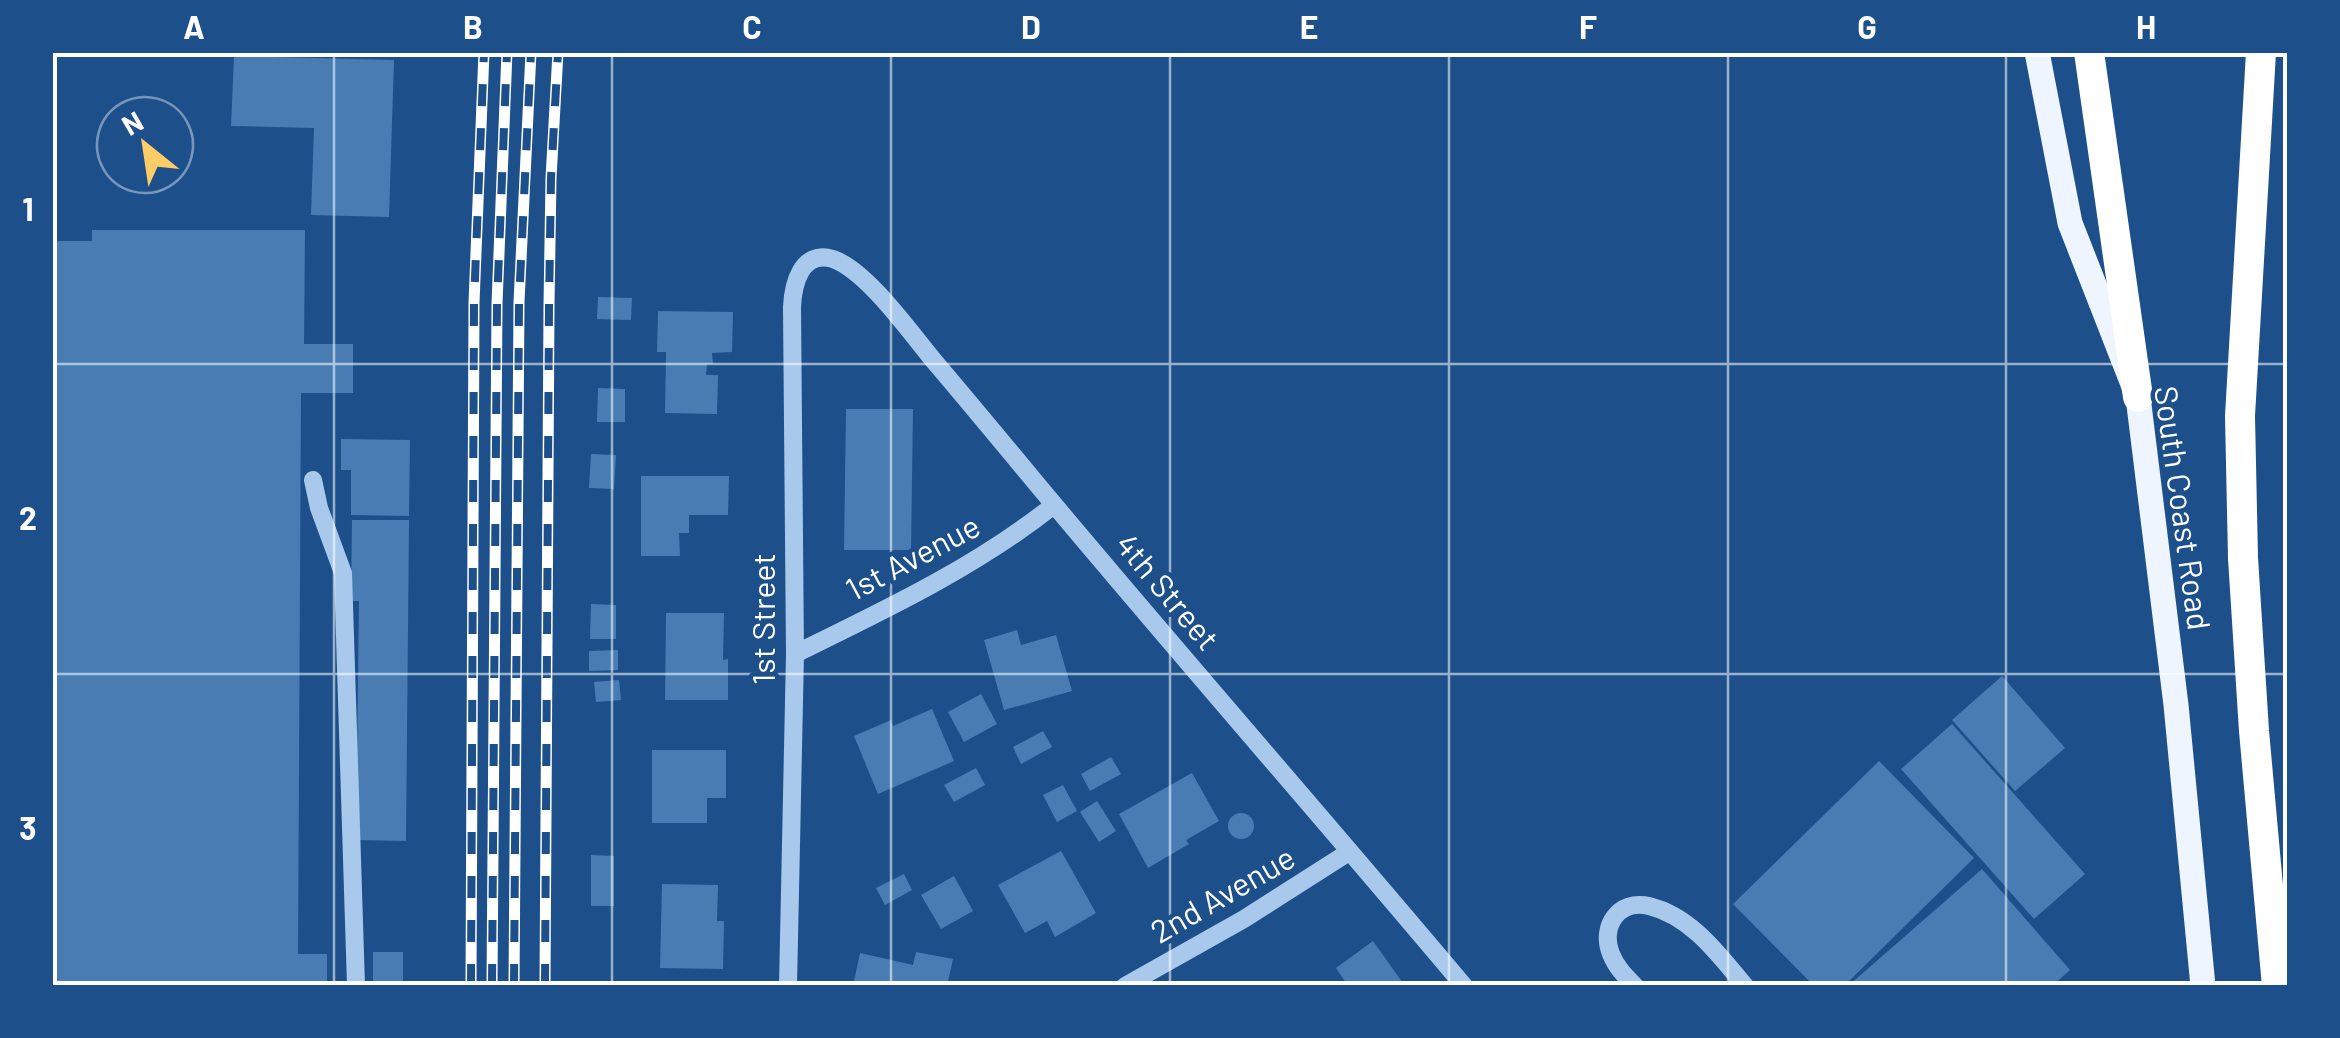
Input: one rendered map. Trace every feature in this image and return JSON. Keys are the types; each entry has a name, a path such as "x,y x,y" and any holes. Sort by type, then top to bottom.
{"highway":[{"path":"2089,52 2138,397"},
{"path":"2260,52 2240,416 2245,597 2277,986"}],"main road":[{"name":"South Coast Road","path":"2037,52 2070,223 2138,397 2176,705 2204,986"}],"street":[{"name":"4th Street","path":"812,260 836,260 860,276 889,308 1464,986"},
{"name":"1st Street","path":"788,986 795,654 792,291 798,272 812,260"},
{"path":"313,480 343,574 356,986"},
{"name":"1st Avenue","path":"795,654 981,557 1054,505"},
{"name":"2nd Avenue","path":"1125,986 1244,919 1349,852"},
{"path":"1634,986 1612,958 1608,934 1610,920 1620,910 1640,905 1670,914 1688,925 1746,986"}],"building":[{"path":"234,56 394,60 389,217 311,215 314,128 231,126"},
{"path":"92,230 305,230 304,344 353,344 353,393 301,393 298,954 327,954 327,986 52,986 52,241 92,241"},
{"path":"598,297 632,298 631,320 597,319"},
{"path":"658,311 733,312 732,352 712,353 713,364 707,364 706,375 718,375 717,414 665,413 666,352 657,352"},
{"path":"598,388 625,389 625,422 597,422"},
{"path":"846,409 913,409 911,550 844,550"},
{"path":"341,439 410,440 409,516 351,515 351,470 341,470"},
{"path":"591,454 616,455 614,489 589,488"},
{"path":"641,476 729,476 728,515 689,515 689,533 679,533 680,556 641,556"},
{"path":"352,520 409,520 406,841 356,840 359,601 351,601"},
{"path":"591,604 616,605 616,639 590,639"},
{"path":"666,613 724,613 723,660 728,659 728,700 665,700"},
{"path":"1017,630 1021,645 1056,635 1072,691 1004,710 984,640"},
{"path":"618,650 618,670 589,671 589,651"},
{"path":"2002,676 2065,748 2015,791 1952,720"},
{"path":"619,680 621,700 596,702 594,682"},
{"path":"981,694 997,724 964,742 948,712"},
{"path":"932,709 954,761 878,794 854,736 891,720 893,726"},
{"path":"1952,724 2085,874 2034,919 1901,769"},
{"path":"1043,731 1052,747 1021,764 1013,747"},
{"path":"652,750 726,750 726,798 707,798 707,823 652,823"},
{"path":"1111,757 1121,774 1090,791 1081,774"},
{"path":"1879,761 1974,858 1844,986 1814,986 1733,904"},
{"path":"976,768 985,785 954,802 944,785"},
{"path":"1192,773 1219,821 1148,868 1119,814"},
{"path":"1063,785 1077,811 1057,822 1043,795"},
{"path":"1097,801 1116,831 1099,842 1080,812"},
{"path":"1241,813 1251,816 1251,836 1241,839 1231,836 1228,826 1231,816"},
{"path":"1061,851 1096,913 1055,937 1047,921 1025,933 998,885"},
{"path":"591,855 614,856 614,906 591,906"},
{"path":"1982,869 2070,970 2052,986 1848,986"},
{"path":"904,874 912,890 885,905 876,888"},
{"path":"954,876 973,911 941,929 921,895"},
{"path":"662,884 718,885 717,921 724,921 723,969 660,968"},
{"path":"1373,941 1405,986 1348,986 1336,968"},
{"path":"373,952 403,952 403,986 373,986"},
{"path":"916,952 953,959 947,986 853,986 860,953 913,965"}],"railway":[{"path":"471,986 474,303 484,52"},
{"path":"492,986 497,304 507,52"},
{"path":"514,986 519,302 531,52"},
{"path":"545,986 549,306 558,52"}]}
